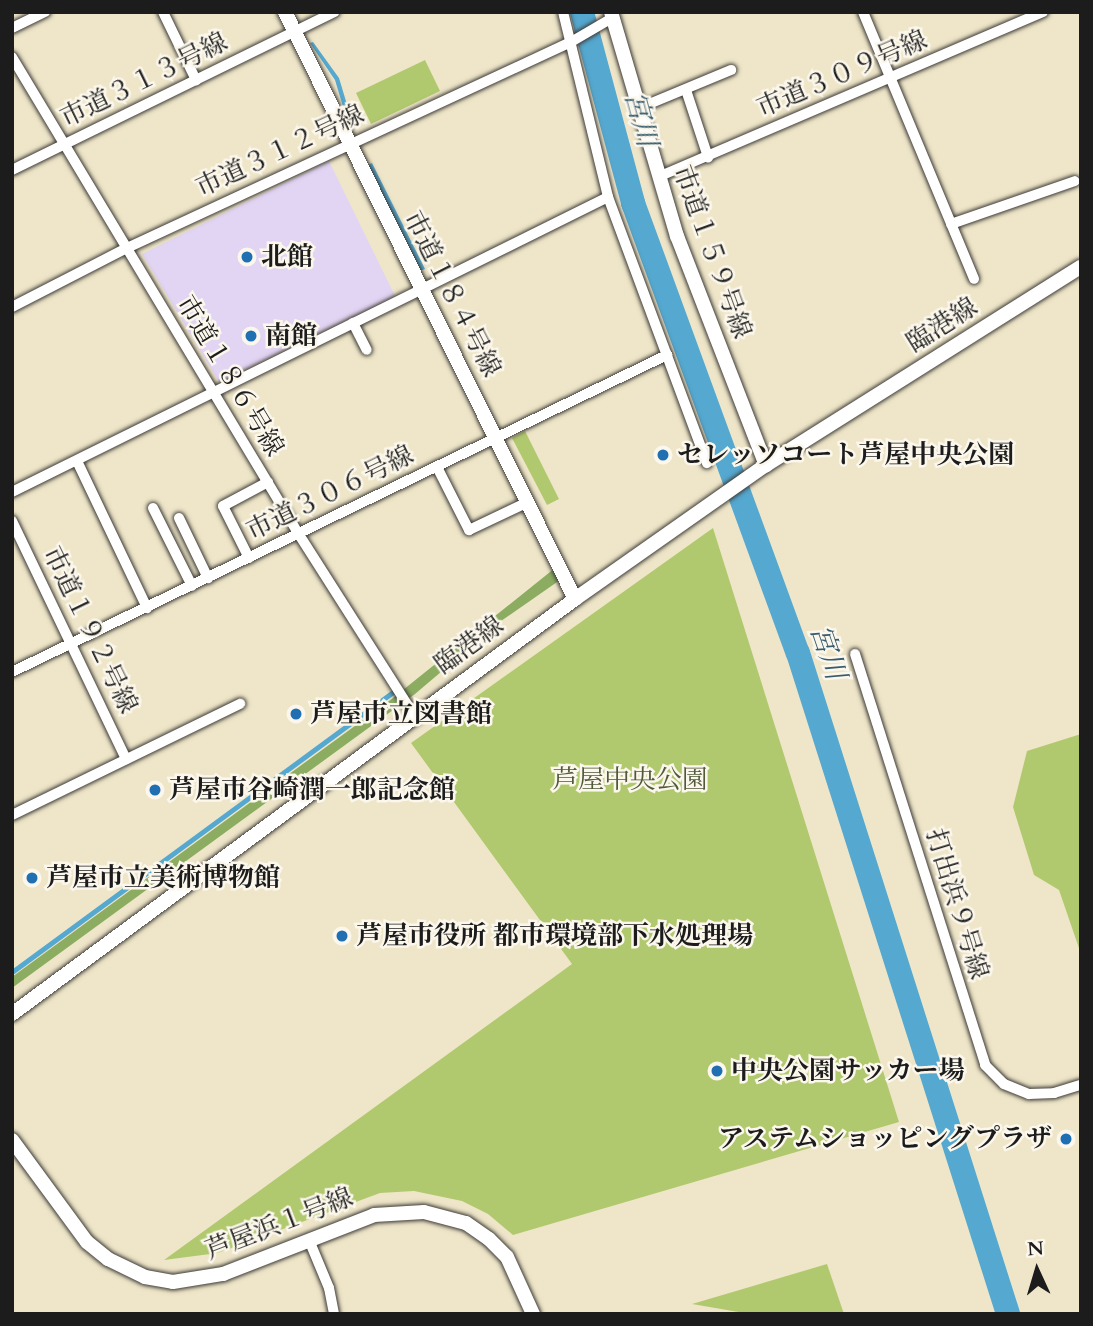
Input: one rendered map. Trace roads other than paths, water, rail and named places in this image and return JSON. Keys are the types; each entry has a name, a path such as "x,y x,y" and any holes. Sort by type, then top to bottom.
{"street":[{"path":"12,28 45,12"},
{"path":"163,12 195,80"},
{"name":"市道１８４号線","path":"285,12 575,598"},
{"name":"市道３１３号線","path":"12,170 334,12"},
{"path":"563,12 573,41 608,197 707,463"},
{"path":"863,12 974,279"},
{"name":"市道３０９号線","path":"658,177 1043,12"},
{"name":"市道３１２号線","path":"12,307 127,248 573,41 608,18"},
{"name":"市道１５９号線","path":"608,18 658,177 762,468"},
{"name":"市道１８６号線","path":"12,57 298,533 414,715"},
{"path":"637,109 731,70"},
{"path":"686,90 708,157"},
{"path":"951,224 1075,181"},
{"path":"12,492 215,394 421,288 608,197"},
{"name":"臨港線","path":"12,1014 575,598 762,468 1081,267"},
{"path":"353,323 366,350"},
{"name":"市道３０６号線","path":"12,672 667,355"},
{"path":"77,461 147,608"},
{"path":"437,467 469,530 528,502"},
{"path":"249,558 223,506 268,482"},
{"path":"153,508 192,586"},
{"path":"178,517 208,578"},
{"name":"市道１９２号線","path":"12,521 126,759"},
{"name":"打出浜９号線","path":"855,654 985,1065 1004,1084 1029,1094 1054,1093 1081,1085"},
{"path":"12,814 240,704"},
{"name":"芦屋浜１号線","path":"12,1140 88,1242 108,1259 145,1277 201,1279 374,1214 401,1210 466,1223 507,1257 533,1314"},
{"path":"309,1240 332,1295 334,1314"}],"water":[{"path":"313,42 339,78 352,121 348,123 335,80 310,43"},
{"path":"372,163 425,269 420,271 368,165"}],"waterway":[{"name":"宮川","path":"582,12 633,203 798,653 1008,1314"},
{"path":"12,972 392,693"}],"place":[{"name":"北館","path":"247,257"},
{"name":"南館","path":"251,336"},
{"name":"セレッソコート芦屋中央公園","path":"663,455"},
{"name":"芦屋市立図書館","path":"296,714"},
{"name":"芦屋市谷崎潤一郎記念館","path":"155,790"},
{"name":"芦屋市立美術博物館","path":"32,878"},
{"name":"芦屋市役所 都市環境部下水処理場","path":"342,936"},
{"name":"中央公園サッカー場","path":"717,1071"},
{"name":"アステムショッピングプラザ","path":"1066,1139"}],"park label":[{"name":"芦屋中央公園","path":"630,780"}]}
